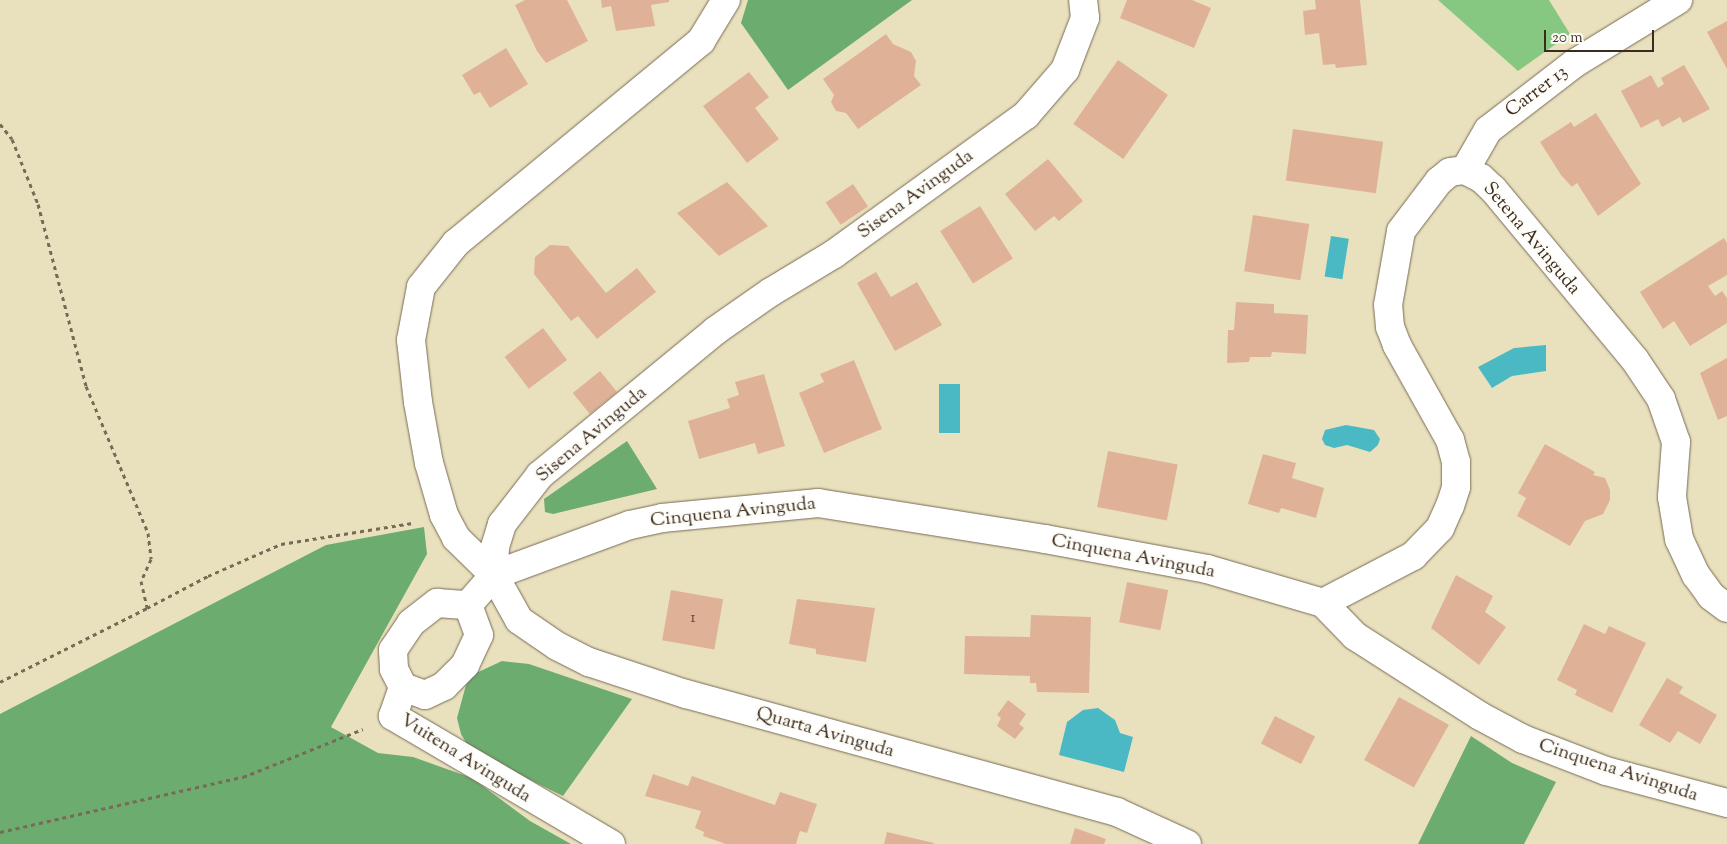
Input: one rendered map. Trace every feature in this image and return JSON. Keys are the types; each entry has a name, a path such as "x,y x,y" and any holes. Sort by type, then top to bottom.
{"street":[{"path":"403,687 425,695 444,686 465,665 479,635 468,605 494,575 456,538 444,515 422,431 411,340 421,288 456,243 701,41 726,0"},
{"name":"Sisena Avinguda","path":"494,575 495,547 502,524 540,475 715,331 771,292 834,254 1026,115 1065,70 1085,18 1083,0"},
{"name":"Carrer 13","path":"1465,170 1488,130 1575,63 1678,0"},
{"name":"Setena Avinguda","path":"1323,603 1345,594 1413,556 1440,528 1450,506 1456,487 1456,462 1450,440 1397,345 1390,327 1388,305 1401,231 1439,181 1450,172 1465,170 1481,178 1493,189 1635,360 1661,399 1676,442 1672,497 1679,539 1701,582 1711,596 1727,608"},
{"name":"Cinquena Avinguda","path":"494,575 645,521 818,503 1046,539 1207,569 1323,603 1355,636 1480,716 1523,739 1566,758 1624,776 1727,803"},
{"name":"Quarta Avinguda","path":"494,575 519,620 557,646 589,662 686,694 1117,812 1187,844"},
{"name":"Vuitena Avinguda","path":"468,605 437,603 411,623 393,650 394,669 403,687 393,716 611,844"}],"path":[{"path":"0,124 12,139 38,204 86,386 148,533 151,559 141,581 147,608"},
{"path":"0,682 208,576 281,544 444,515"},
{"path":"0,832 243,777 393,716"}],"green space":[{"path":"748,0 912,0 788,90 741,23"},
{"path":"1438,0 1549,0 1570,34 1518,71"},
{"path":"627,441 657,489 553,514 545,512 544,499"},
{"path":"424,527 427,554 331,727 378,753 413,757 472,778 530,821 571,844 0,844 0,714 326,545"},
{"path":"502,661 529,664 632,699 563,796 471,751 461,734 457,718 466,685 474,674"},
{"path":"1471,736 1512,763 1556,782 1524,844 1418,844"}],"water":[{"path":"1331,236 1349,239 1342,279 1325,276"},
{"path":"1546,345 1546,371 1512,376 1492,388 1478,367 1514,348"},
{"path":"939,384 960,384 960,433 939,433"},
{"path":"1346,425 1374,430 1380,439 1378,445 1370,452 1347,445 1334,448 1325,445 1322,439 1325,430"},
{"path":"1098,708 1115,720 1120,733 1133,737 1124,772 1059,755 1067,722 1083,710"}],"building":[{"path":"525,0 567,0 588,41 546,63 537,51 515,5"},
{"path":"601,0 669,0 669,2 651,5 655,26 616,31 611,6 602,8"},
{"path":"1127,0 1192,0 1211,8 1194,48 1120,18"},
{"path":"1315,0 1360,0 1367,65 1336,68 1335,64 1323,65 1319,33 1305,35 1303,11 1316,9"},
{"path":"1727,21 1727,69 1707,32"},
{"path":"886,34 893,44 911,52 916,61 914,76 921,85 858,129 846,113 836,111 831,102 834,95 823,79"},
{"path":"506,48 528,84 490,108 480,92 474,95 462,75"},
{"path":"1118,60 1168,95 1123,159 1073,124"},
{"path":"1684,65 1710,109 1683,123 1680,117 1662,127 1658,119 1641,128 1621,91 1651,75 1658,88 1664,84 1661,78"},
{"path":"749,72 769,97 755,108 779,139 747,163 703,106"},
{"path":"1596,113 1641,184 1598,216 1577,183 1572,187 1561,175 1540,142 1571,122 1574,127"},
{"path":"1293,129 1383,142 1376,193 1286,180"},
{"path":"1048,159 1083,201 1059,221 1054,216 1035,231 1005,194"},
{"path":"727,182 768,226 719,256 677,213"},
{"path":"853,184 868,206 841,225 826,202"},
{"path":"980,206 1013,259 973,283 940,231"},
{"path":"1253,215 1309,224 1300,280 1244,271"},
{"path":"1724,238 1727,243 1727,275 1708,286 1715,296 1722,291 1727,298 1727,323 1690,346 1674,321 1663,329 1640,292"},
{"path":"550,245 568,246 606,293 637,268 656,292 597,339 578,316 571,321 534,274 535,257"},
{"path":"876,272 891,297 917,282 942,325 895,351 857,283"},
{"path":"1236,302 1274,304 1274,313 1308,315 1306,354 1272,352 1271,357 1250,357 1249,362 1227,363 1228,330 1234,330"},
{"path":"543,328 567,360 529,389 505,357"},
{"path":"1727,358 1727,416 1718,420 1700,373"},
{"path":"854,360 882,429 824,453 799,393 824,382 820,374"},
{"path":"600,371 617,392 590,414 573,393"},
{"path":"764,374 785,446 758,454 755,443 699,459 688,421 730,408 727,399 739,395 735,382"},
{"path":"1545,444 1595,472 1593,475 1605,478 1610,490 1610,500 1603,514 1585,521 1570,546 1517,516 1526,498 1518,493"},
{"path":"1108,451 1178,465 1167,521 1097,507"},
{"path":"1263,454 1296,463 1292,478 1324,488 1316,518 1281,508 1279,513 1248,504"},
{"path":"1456,575 1493,596 1485,612 1506,627 1479,665 1431,628"},
{"path":"1127,582 1168,590 1160,630 1119,622"},
{"path":"671,590 723,599 714,649 662,640"},
{"path":"797,599 875,608 866,662 816,654 816,649 789,644"},
{"path":"1031,615 1091,617 1089,693 1037,692 1036,683 1030,683 1030,676 964,674 965,636 1030,637"},
{"path":"1584,624 1605,634 1609,626 1646,643 1612,713 1575,695 1577,690 1557,680"},
{"path":"1667,678 1683,687 1679,693 1717,715 1700,744 1678,731 1670,743 1639,725"},
{"path":"1399,697 1449,725 1414,788 1364,760"},
{"path":"1008,700 1026,714 1019,724 1024,728 1015,739 997,726 1001,718 997,715"},
{"path":"1275,716 1315,736 1301,764 1261,744"},
{"path":"653,774 688,786 692,776 775,805 780,792 817,804 807,833 800,831 796,844 726,844 703,836 704,832 695,828 701,811 645,796"},
{"path":"1075,828 1106,839 1104,844 1070,844"},
{"path":"887,832 934,843 884,844"}]}
